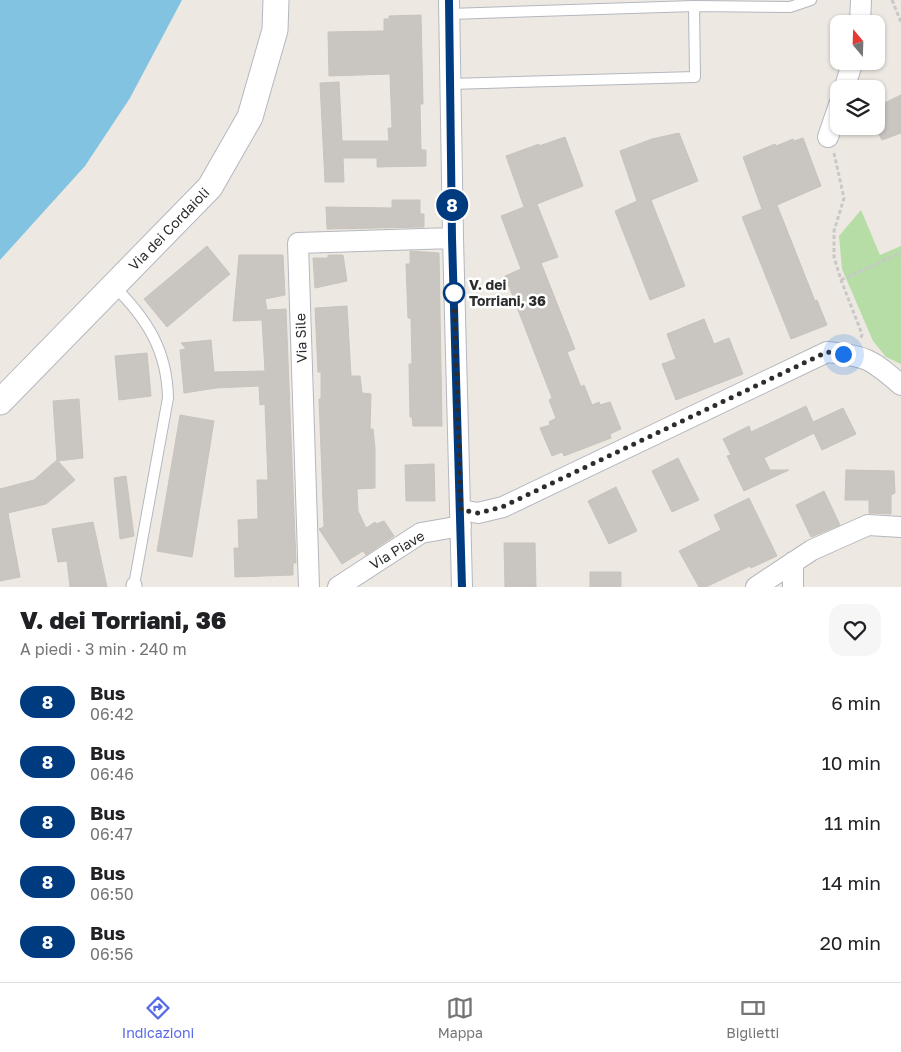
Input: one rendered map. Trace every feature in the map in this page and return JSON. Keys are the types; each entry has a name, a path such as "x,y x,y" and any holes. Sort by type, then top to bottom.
{"street":[{"name":"Via dei Cordaioli","path":"0,402 210,187 250,117 275,30 276,0"},
{"path":"860,15 861,0"},
{"path":"449,7 452,238 462,587"},
{"path":"828,138 830,132"},
{"name":"Via Sile","path":"309,587 298,243 452,238"},
{"name":"Via Piave","path":"338,587 421,533 461,518 502,507 827,352 860,356"},
{"path":"860,356 878,365 901,385"},
{"path":"756,587 812,550 868,525 901,527"},
{"path":"793,562 793,587"}],"lane":[{"path":"449,7 790,7 811,0"},
{"path":"450,84 695,77 694,6"},
{"path":"114,286 129,301 159,344 168,381 168,398 134,586"}],"path":[{"path":"892,0 901,22"},
{"path":"828,138 839,168 844,198 834,231 834,257 862,334 860,356"},
{"path":"841,280 901,253"}],"green space":[{"path":"861,210 880,255 901,246 901,364 886,357 873,341 842,269 839,236"}],"water":[{"path":"0,0 182,0 130,98 85,166 0,260"}],"building":[{"path":"421,15 423,104 420,104 421,150 426,150 426,166 377,167 377,158 343,158 344,182 325,182 320,83 339,82 342,141 389,141 388,128 392,128 390,74 329,76 328,32 384,31 384,19 389,19 389,16"},
{"path":"901,95 901,133 882,140 879,135 885,135 885,103"},
{"path":"679,133 698,181 651,200 685,286 650,300 615,211 637,201 620,151 652,139"},
{"path":"565,137 583,186 537,204 558,257 541,263 575,349 567,352 581,387 584,385 592,405 599,402 600,405 610,402 621,429 610,434 611,438 564,456 562,452 552,456 540,428 550,425 549,422 556,418 549,400 552,398 505,276 521,269 501,216 524,207 506,156"},
{"path":"803,138 821,186 777,205 815,301 817,300 827,325 791,339 742,217 762,209 743,157 775,144 776,146 793,139 794,141"},
{"path":"392,200 420,200 420,214 424,214 424,227 327,229 326,207 392,208"},
{"path":"207,246 230,274 167,327 144,299"},
{"path":"410,251 439,253 442,426 413,426 412,417 410,417 409,364 412,364 411,318 408,318 406,264 410,264"},
{"path":"239,255 283,255 285,295 265,299 267,310 286,309 296,563 293,563 293,575 235,577 234,548 239,548 238,520 258,519 257,480 268,480 265,404 260,405 259,386 216,388 184,393 180,350 186,349 181,343 211,340 214,372 265,371 262,320 233,321"},
{"path":"328,255 343,255 347,281 315,288 313,258 328,258"},
{"path":"347,306 351,376 360,376 362,393 371,394 370,429 373,429 375,448 375,488 357,489 358,511 366,528 375,522 376,524 384,521 394,536 366,555 363,551 342,564 319,529 324,527 319,399 321,399 321,372 318,372 315,308"},
{"path":"704,319 714,344 729,338 743,374 676,400 662,364 676,359 667,334"},
{"path":"147,353 151,396 119,400 115,356"},
{"path":"79,399 83,458 58,461 75,480 46,504 8,513 20,577 0,581 0,489 34,480 57,460 53,401"},
{"path":"806,406 813,422 843,408 856,434 822,450 814,433 764,458 770,470 789,470 744,491 727,456 731,455 723,439 749,426 751,432"},
{"path":"180,415 214,421 192,557 157,551"},
{"path":"678,458 699,500 672,512 652,471"},
{"path":"434,464 435,501 406,501 405,465"},
{"path":"846,470 894,471 895,493 891,495 891,514 869,513 869,500 845,500"},
{"path":"126,476 134,536 120,539 114,478"},
{"path":"616,487 637,531 609,544 588,501"},
{"path":"824,491 840,525 811,537 796,505"},
{"path":"749,498 777,556 751,568 750,566 706,587 699,587 679,551 721,530 714,515"},
{"path":"93,522 107,587 70,587 67,561 58,562 52,529"},
{"path":"504,543 535,543 536,587 505,587"},
{"path":"590,572 621,572 621,587 590,587"}],"bus line":[{"name":"8","path":"449,0 452,238 462,587"}],"place":[{"name":"V. dei Torriani, 36","path":"454,293"}],"route":[{"path":"454,293 461,510 478,513 502,507 827,352 843,354"}]}
